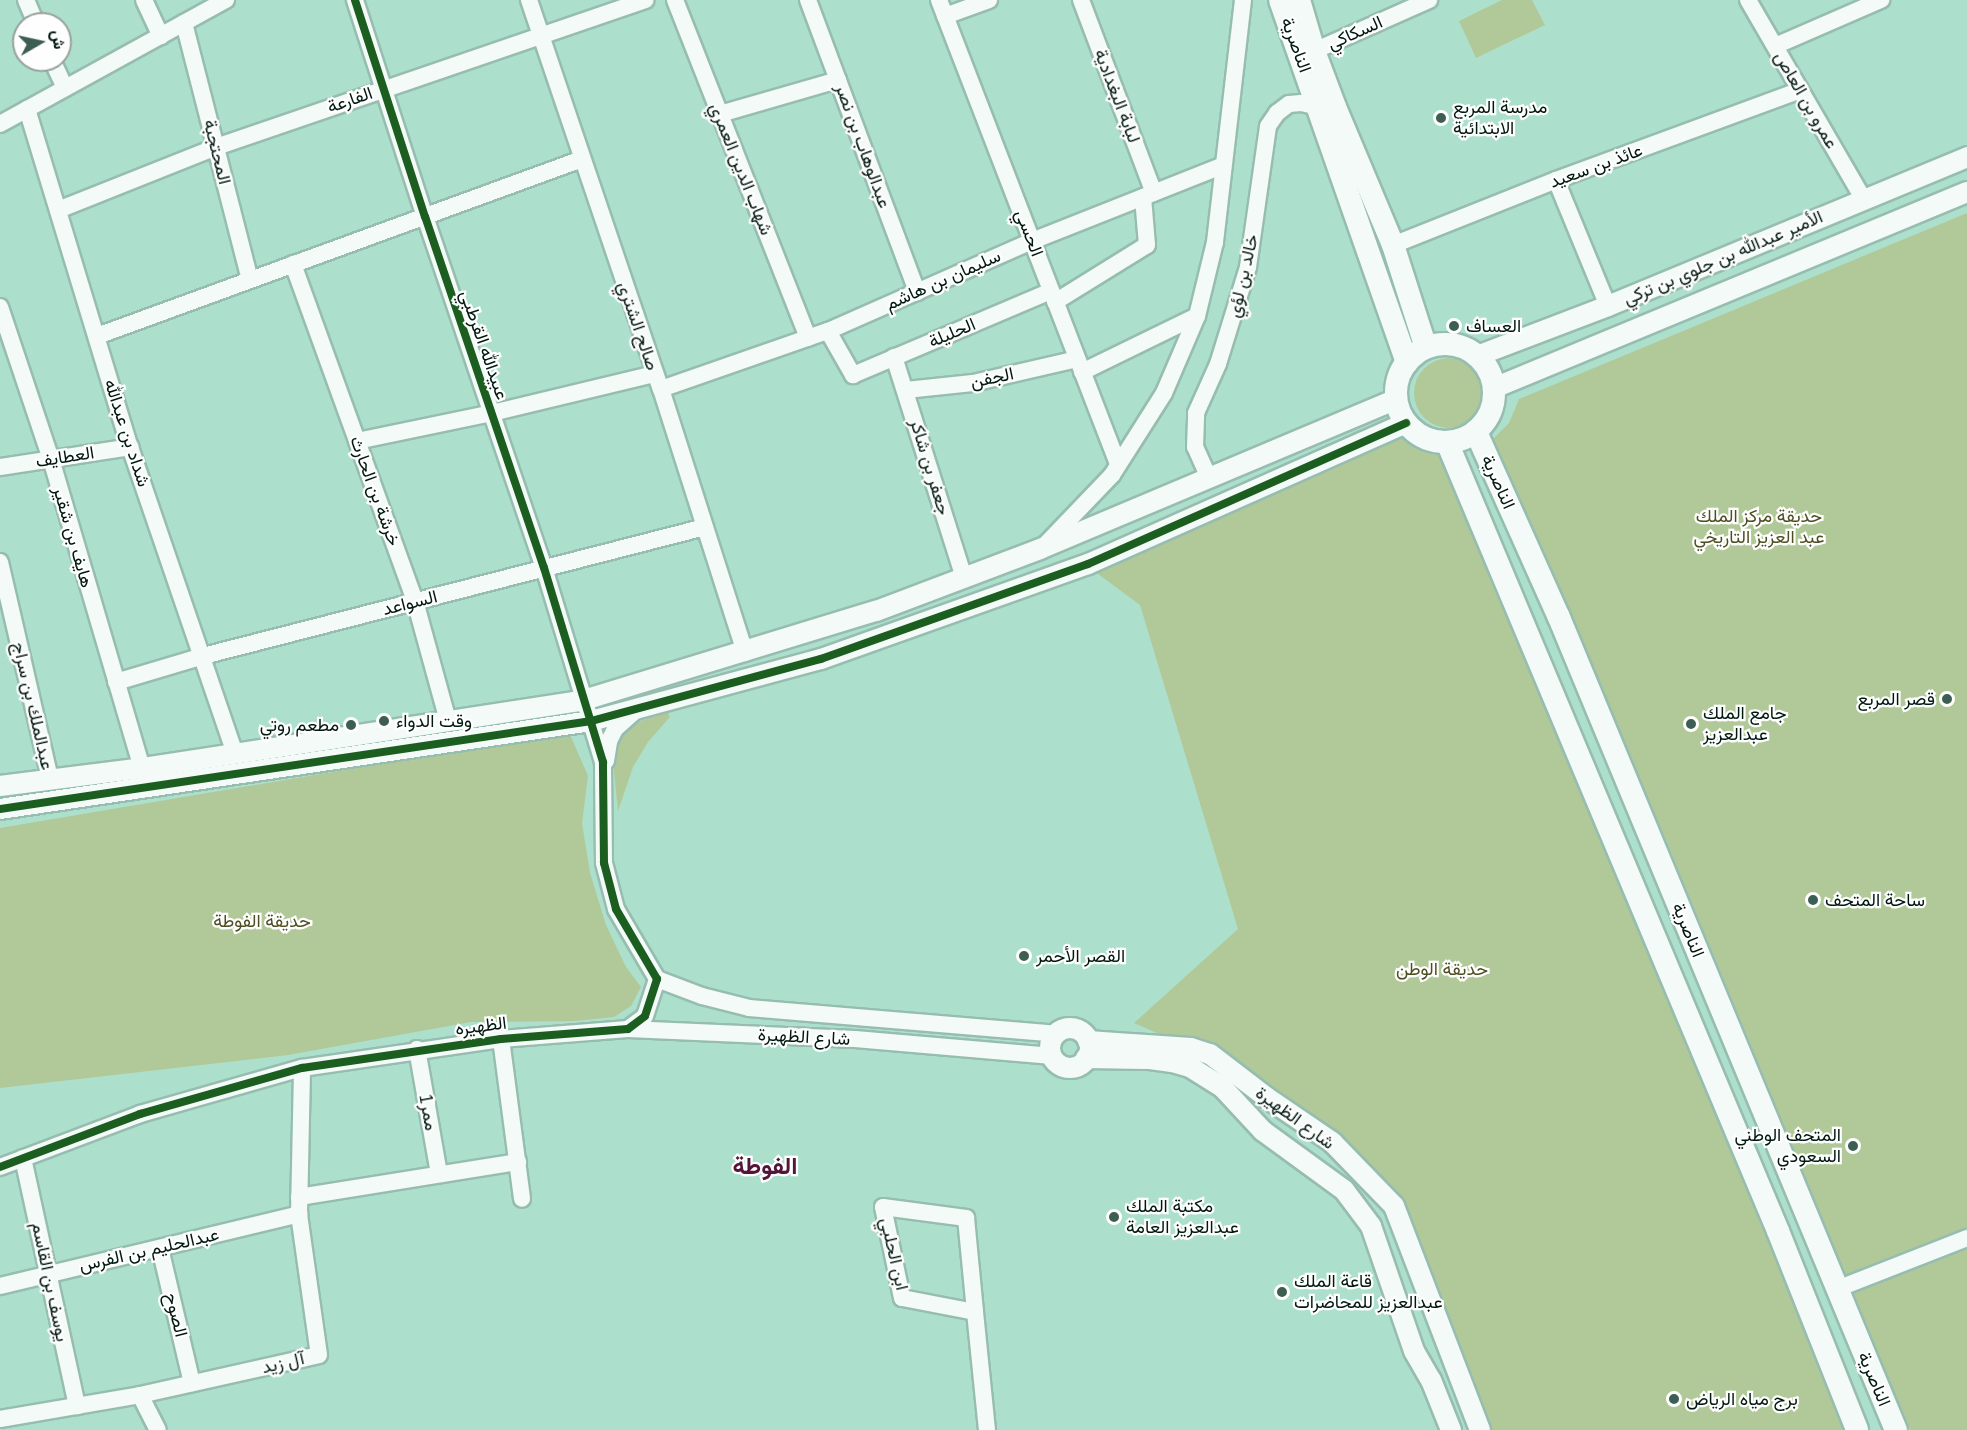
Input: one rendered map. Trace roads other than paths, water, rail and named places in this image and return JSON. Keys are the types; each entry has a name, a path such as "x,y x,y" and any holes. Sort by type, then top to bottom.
{"main road":[{"name":"الناصرية","path":"1280,0 1407,362"},
{"name":"الناصرية","path":"1299,0 1314,51 1393,245 1426,348"},
{"path":"1452,344 1477,356 1485,365 1494,388 1488,417 1476,432 1462,439 1448,442 1433,441 1419,435 1406,423 1396,399 1397,386 1407,362 1426,348 1452,344"},
{"name":"الناصرية","path":"1476,432 1558,615 1896,1430"},
{"name":"الناصرية","path":"1448,442 1778,1231 1857,1430"},
{"path":"1778,1231 1787,1244 1802,1246 1810,1234 1807,1219"}],"street":[{"path":"144,0 161,36"},
{"path":"0,124 226,0"},
{"name":"عبيدالله القرطبي","path":"355,0 425,217 544,568 584,700"},
{"name":"صالح الشتري","path":"529,0 745,652"},
{"name":"الفارعة","path":"58,210 216,147 646,0"},
{"name":"شهاب الدين العمري","path":"675,0 808,338"},
{"name":"عبدالوهاب بن نصر","path":"808,0 917,292"},
{"name":"الحسي","path":"939,0 1118,465"},
{"path":"945,16 989,0"},
{"name":"لبابة البغدادية","path":"1053,297 1147,245 1149,195 1081,0"},
{"path":"1040,549 1118,465 1164,393 1197,316 1215,242 1243,0"},
{"name":"السكاكي","path":"1314,51 1430,0"},
{"name":"عمرو بن العاص","path":"1748,0 1864,200"},
{"path":"1775,46 1881,0"},
{"name":"المحتجبة","path":"184,23 250,280"},
{"path":"58,72 65,88"},
{"path":"720,114 838,80"},
{"name":"عائذ بن سعيد","path":"1393,245 1556,180 1800,90"},
{"name":"خالد بن لؤي","path":"1209,478 1195,447 1196,413 1222,354 1248,267 1268,126 1276,113 1289,104 1301,102 1318,108"},
{"name":"شداد بن عبدالله","path":"27,109 130,447 235,754"},
{"name":"الأمير عبدالله بن جلوي بن تركي","path":"1477,356 1608,306 1967,157"},
{"path":"97,336 582,159"},
{"name":"سليمان بن هاشم","path":"357,441 657,382 808,338 1032,241 1224,165"},
{"path":"1556,180 1608,306"},
{"name":"الأمير عبدالله بن جلوي بن تركي","path":"1494,388 1967,192"},
{"name":"خرشة بن الحارث","path":"293,264 415,601 448,721"},
{"name":"الحليلة","path":"828,331 853,375 894,357 1053,297"},
{"name":"هايف بن شقير","path":"0,307 51,459 142,768"},
{"name":"خالد بن لؤي","path":"1080,365 1197,316"},
{"name":"جعفر بن شاكر","path":"894,357 964,578"},
{"name":"الجفن","path":"906,390 973,383 1080,365"},
{"path":"0,786 142,768 584,700 829,627 964,578 1040,549 1396,399"},
{"path":"0,809 591,721 821,658 1088,564 1406,423"},
{"name":"العطايف","path":"0,467 130,447"},
{"name":"السواعد","path":"116,682 203,656 705,527"},
{"name":"عبدالملك بن سراج","path":"0,562 50,779"},
{"path":"584,700 603,762 605,783"},
{"path":"628,1029 645,1016 657,979 616,909 604,862 602,816 606,754 615,729 634,711 660,702"},
{"path":"122,770 113,774 109,781 112,788 122,790"},
{"path":"81,797 87,795 92,788 90,779 83,775"},
{"name":"شارع الظهيرة","path":"628,1029 855,1039 1052,1056 1057,1062 1068,1067 1080,1065 1087,1050 1083,1033 1072,1028 1056,1034 749,1008 702,996 657,979"},
{"name":"الظهيره","path":"0,1167 140,1114 302,1068 501,1038 628,1029"},
{"path":"1052,1056 1050,1046 1056,1034"},
{"path":"501,1038 522,1199"},
{"name":"شارع الظهيرة","path":"1087,1050 1191,1048 1210,1054 1266,1097 1332,1142 1394,1206 1480,1430"},
{"name":"ممر1","path":"417,1049 439,1174"},
{"name":"شارع الظهيرة","path":"1087,1050 1172,1062 1190,1067 1223,1088 1263,1131 1344,1190 1371,1226 1414,1351 1431,1380 1450,1430"},
{"name":"آل زيد","path":"0,1419 140,1395 319,1354 299,1214 302,1068"},
{"name":"يوسف بن القاسم","path":"23,1158 77,1406"},
{"path":"299,1197 518,1162"},
{"name":"ابن الحلبي","path":"975,1312 902,1298 884,1207 966,1218 987,1430"},
{"name":"عبدالحليم بن الفرس","path":"0,1286 299,1214"},
{"path":"1836,1289 1967,1238"},
{"name":"الصوح","path":"160,1248 192,1383"},
{"path":"140,1395 158,1430"}],"place":[{"name":"مدرسة المربع الابتدائية","path":"1441,118"},
{"name":"العساف","path":"1454,326"},
{"name":"قصر المربع","path":"1947,699"},
{"name":"وقت الدواء","path":"384,721"},
{"name":"جامع الملك عبدالعزيز","path":"1691,724"},
{"name":"مطعم روتي","path":"351,725"},
{"name":"ساحة المتحف","path":"1813,900"},
{"name":"القصر الأحمر","path":"1024,956"},
{"name":"المتحف الوطني السعودي","path":"1853,1146"},
{"name":"مكتبة الملك عبدالعزيز العامة","path":"1114,1217"},
{"name":"قاعة الملك عبدالعزيز للمحاضرات","path":"1282,1292"},
{"name":"برج مياه الرياض","path":"1674,1399"}],"district":[{"name":"الفوطة","path":"765,1167"}],"park label":[{"name":"حديقة مركز الملك عبد العزيز التاريخي","path":"1759,527"},
{"name":"حديقة الفوطة","path":"262,921"},
{"name":"حديقة الوطن","path":"1442,969"}]}
